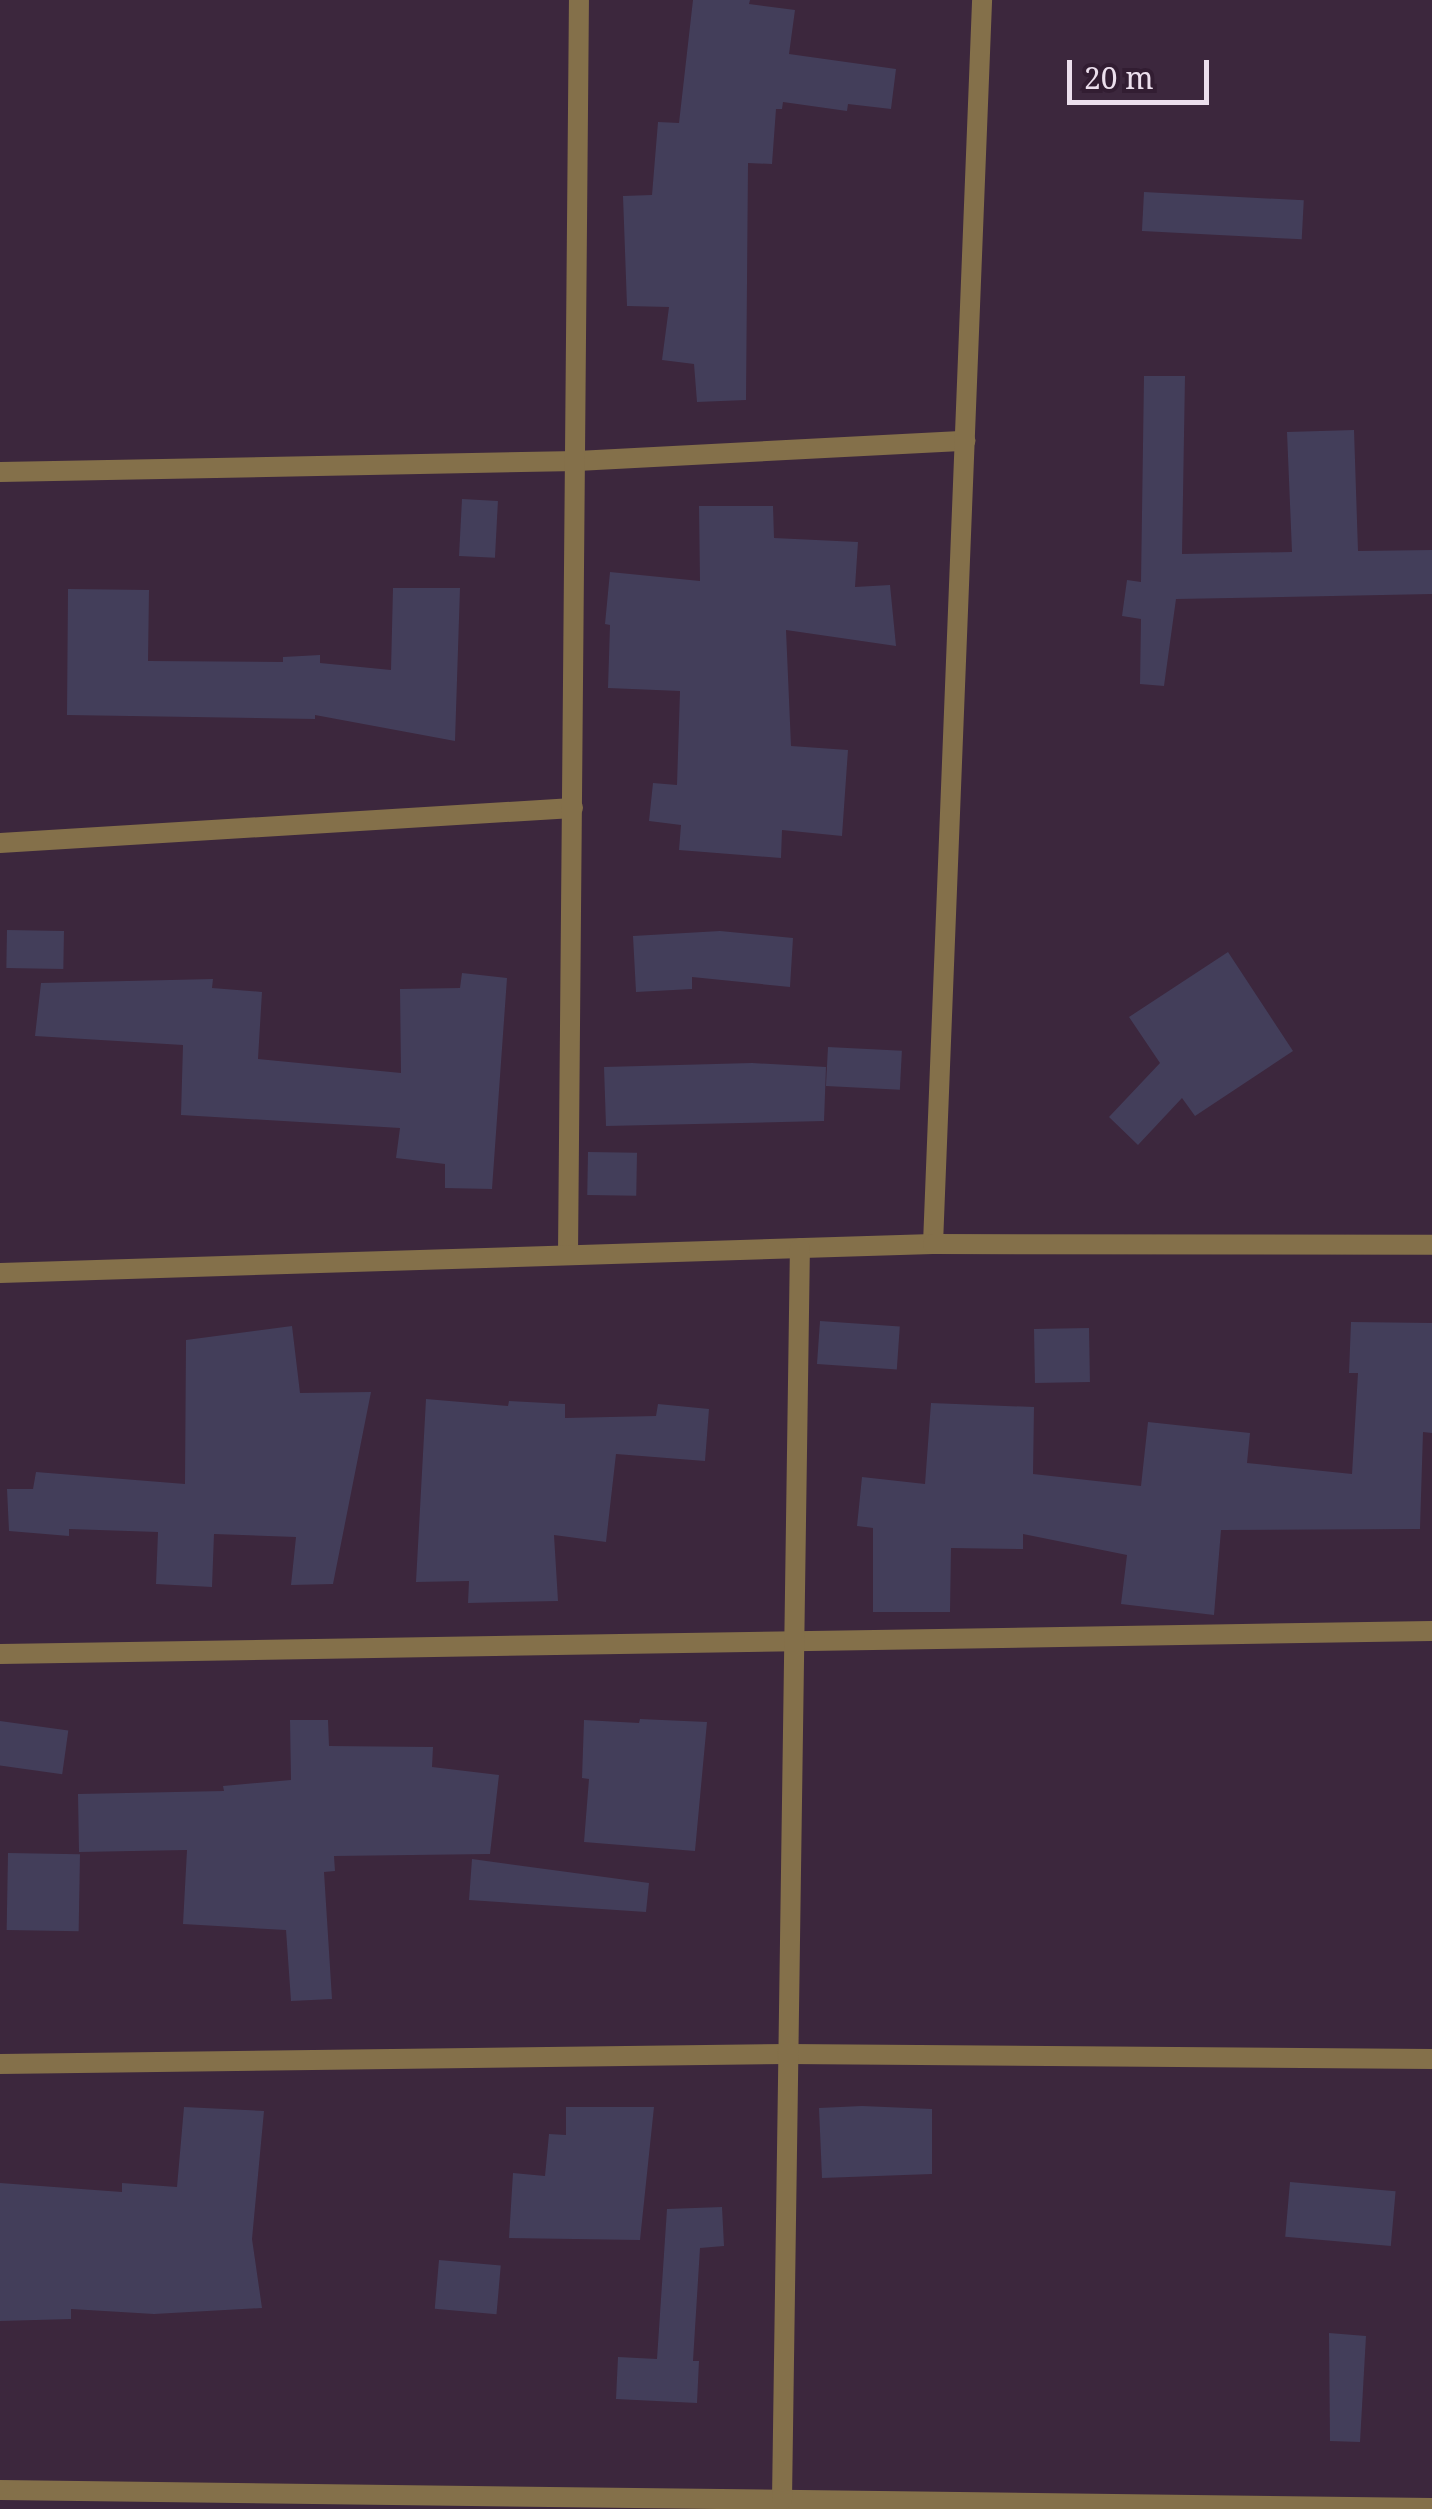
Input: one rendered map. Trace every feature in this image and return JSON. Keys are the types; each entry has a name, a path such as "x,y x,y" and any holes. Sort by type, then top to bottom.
{"street":[{"path":"568,1254 579,0"},
{"path":"933,1244 982,0"},
{"path":"0,472 577,461 965,441"},
{"path":"0,843 573,808"},
{"path":"0,1273 933,1244 1432,1245"},
{"path":"782,2500 791,1642 800,1248"},
{"path":"0,1654 1432,1632"},
{"path":"0,2064 787,2054 1432,2059"},
{"path":"0,2490 40,2500 782,2500 1432,2508"}],"building":[{"path":"693,0 750,0 749,4 795,10 789,54 896,69 891,109 848,104 847,111 783,102 782,109 776,109 772,164 748,163 746,400 697,402 694,364 662,360 669,307 627,306 623,196 652,195 658,122 679,123"},
{"path":"1144,192 1304,200 1302,239 1142,231"},
{"path":"1144,376 1185,376 1182,554 1292,552 1287,432 1354,430 1358,551 1432,550 1432,594 1176,599 1164,686 1140,684 1141,619 1122,616 1127,580 1141,582"},
{"path":"462,499 498,501 495,558 459,556"},
{"path":"699,506 773,506 774,538 858,542 855,587 890,585 896,646 786,630 791,746 848,750 842,836 782,830 781,858 679,850 681,825 649,821 653,783 677,785 680,691 608,688 610,625 605,624 610,572 700,581"},
{"path":"393,588 460,588 455,741 315,715 315,719 67,715 68,589 149,590 148,661 283,662 283,657 320,655 320,663 391,670"},
{"path":"7,930 64,931 63,969 6,968"},
{"path":"720,931 793,938 790,987 692,977 692,989 636,992 633,936"},
{"path":"1228,952 1293,1051 1195,1116 1182,1098 1138,1145 1109,1117 1160,1063 1129,1017"},
{"path":"462,973 507,978 492,1189 445,1188 445,1164 396,1158 400,1128 181,1115 183,1045 35,1036 41,983 213,979 212,988 262,992 258,1059 401,1073 400,989 460,988"},
{"path":"828,1047 902,1051 900,1090 826,1086"},
{"path":"752,1063 826,1067 824,1121 606,1126 604,1067"},
{"path":"588,1152 637,1153 636,1196 587,1195"},
{"path":"820,1321 900,1327 897,1369 817,1364"},
{"path":"1351,1322 1432,1323 1432,1433 1423,1432 1420,1529 1221,1530 1214,1615 1121,1604 1127,1555 1023,1534 1023,1549 951,1548 950,1612 873,1612 873,1528 857,1526 862,1477 925,1484 931,1403 1034,1407 1033,1474 1141,1486 1148,1422 1250,1433 1247,1463 1352,1474 1358,1373 1349,1373"},
{"path":"292,1326 300,1393 371,1392 333,1584 291,1585 296,1537 214,1534 212,1587 156,1584 158,1532 69,1529 69,1536 9,1531 7,1489 33,1489 36,1472 185,1484 186,1340"},
{"path":"1089,1328 1090,1382 1035,1383 1034,1329"},
{"path":"426,1399 508,1406 509,1401 565,1404 565,1418 656,1416 658,1404 709,1409 705,1461 616,1454 606,1542 554,1535 558,1601 468,1603 469,1581 416,1582"},
{"path":"640,1719 707,1722 695,1851 584,1842 589,1779 582,1778 584,1720 639,1723"},
{"path":"290,1720 328,1720 329,1746 433,1747 432,1767 499,1775 490,1854 334,1856 335,1871 324,1872 332,1999 291,2001 286,1930 183,1924 187,1850 79,1852 78,1794 224,1791 223,1786 291,1780"},
{"path":"0,1721 68,1731 62,1774 0,1765"},
{"path":"8,1853 80,1854 79,1931 7,1930"},
{"path":"472,1859 649,1883 646,1912 469,1900"},
{"path":"184,2107 264,2111 252,2239 262,2308 154,2314 71,2309 71,2319 0,2321 0,2183 122,2192 122,2183 177,2187"},
{"path":"566,2107 654,2107 640,2240 509,2238 513,2173 545,2176 549,2134 566,2135"},
{"path":"819,2108 932,2109 932,2174 822,2178"},
{"path":"1290,2182 1396,2191 1391,2246 1285,2237"},
{"path":"722,2207 724,2246 700,2248 693,2361 699,2361 697,2403 616,2399 618,2357 657,2359 667,2209"},
{"path":"439,2260 501,2265 496,2314 435,2309"},
{"path":"1329,2333 1366,2336 1360,2442 1330,2441"}]}
